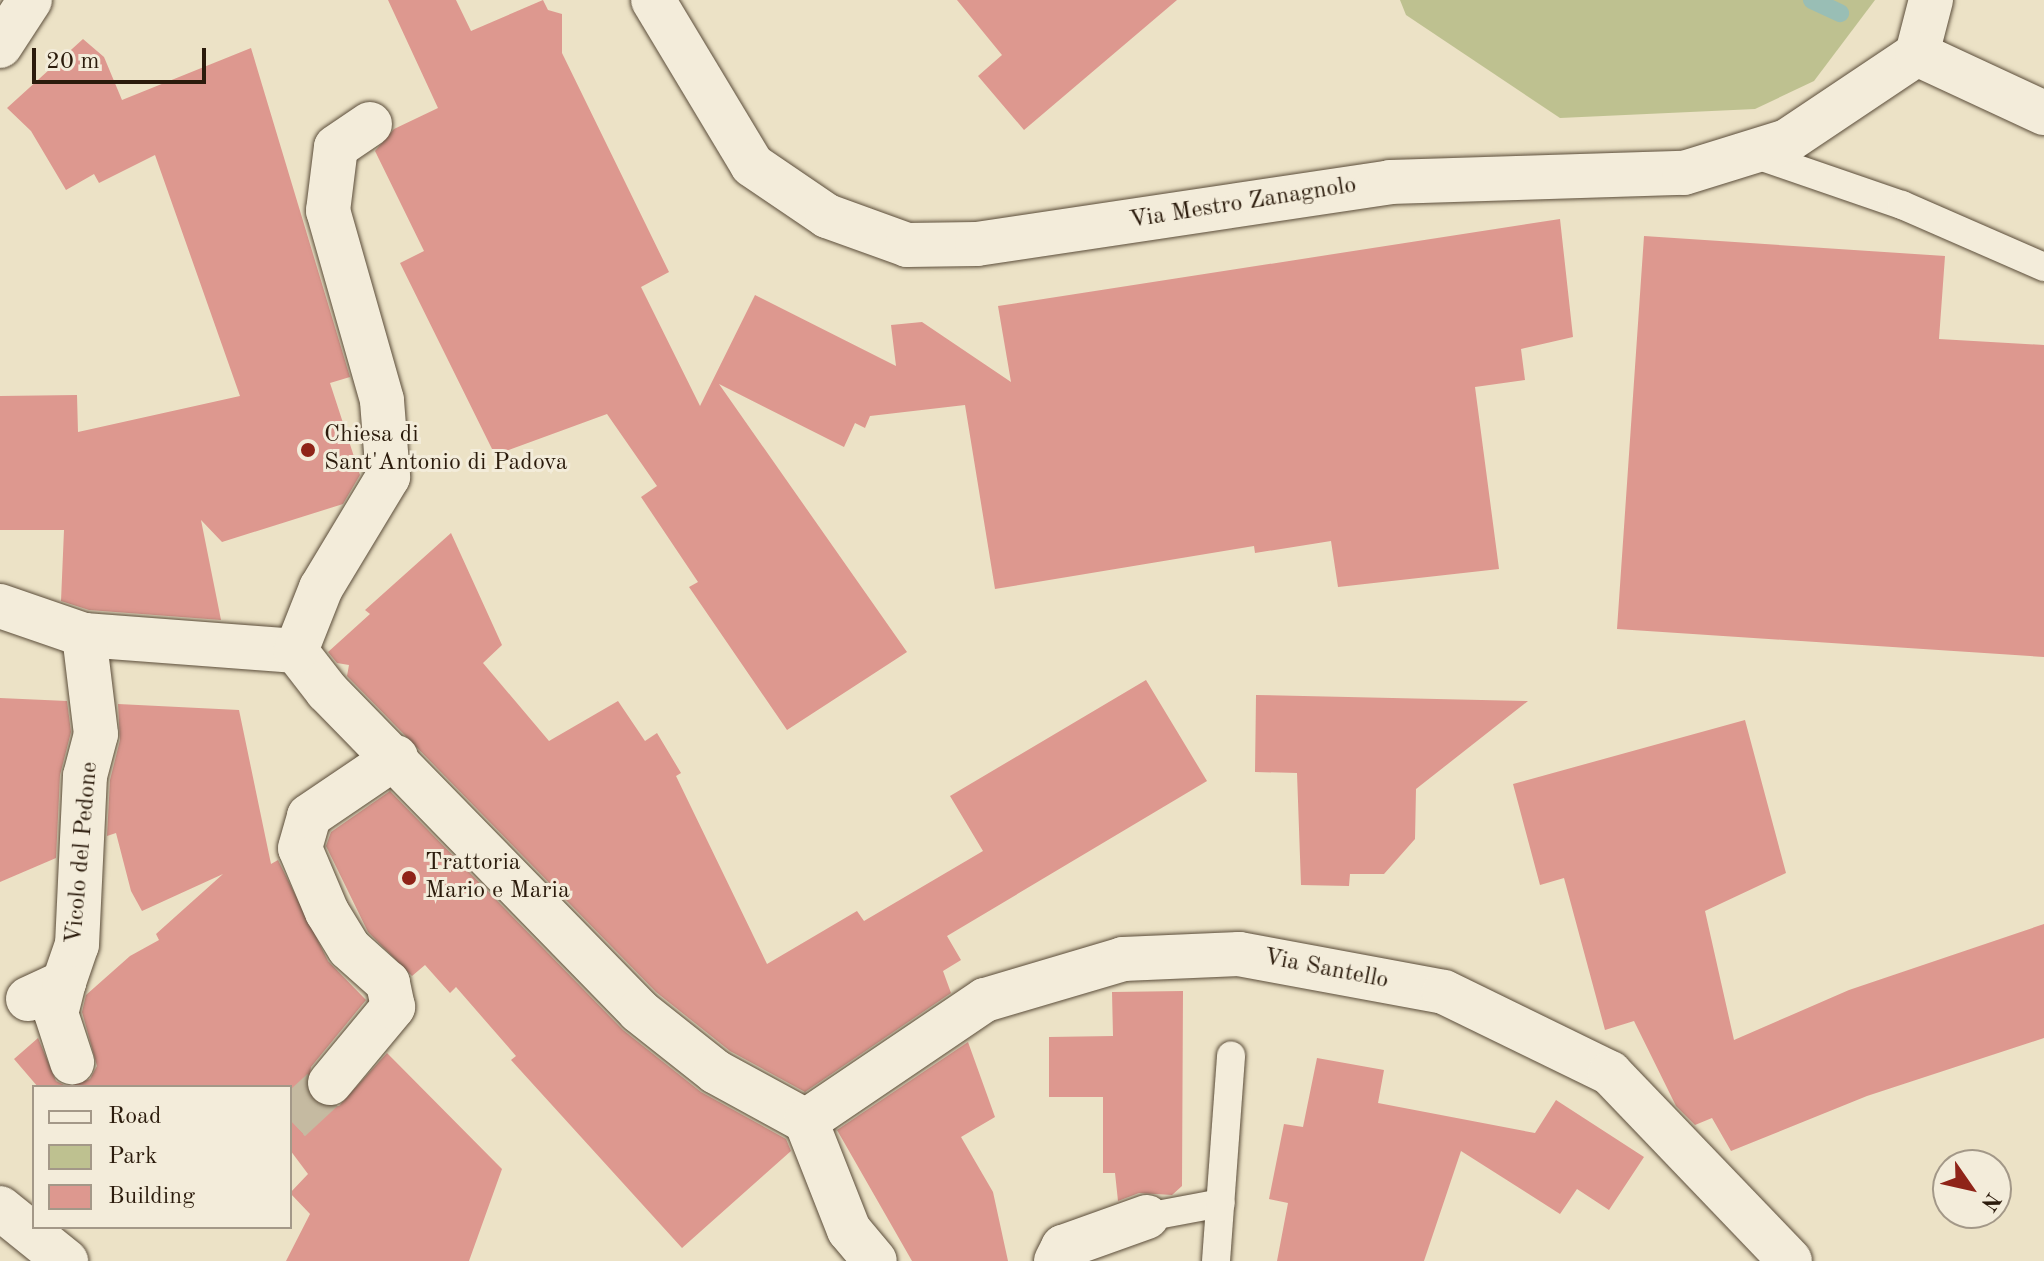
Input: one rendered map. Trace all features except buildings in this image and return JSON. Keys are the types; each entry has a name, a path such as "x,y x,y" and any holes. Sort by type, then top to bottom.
{"street":[{"path":"0,46 30,0"},
{"name":"Via Mestro Zanagnolo","path":"653,0 752,165 827,216 907,245 977,244 1390,182 1684,173 1787,141 1917,54"},
{"path":"1931,0 1917,54 2044,113"},
{"path":"296,651 321,588 388,477 382,400 328,211 336,147 370,124"},
{"path":"0,606 84,635 176,646 239,644 296,651 327,691 396,757 639,1011 716,1072 806,1121 855,1251"},
{"name":"Vicolo del Pedone","path":"72,1062 46,991 77,945 85,776 96,734 84,635"},
{"path":"330,1083 393,1007 388,983 349,948 327,912 300,848 309,816 338,793 396,757"},
{"name":"Via Santello","path":"806,1121 985,1000 1123,959 1239,954 1444,992 1610,1073 1790,1261"},
{"path":"0,1208 66,1261"},
{"path":"1056,1261 1063,1247 1147,1217"}],"lane":[{"path":"1751,153 1902,205 2044,267"},
{"path":"1216,1261 1231,1056"},
{"path":"1147,1217 1221,1203"}],"green space":[{"path":"1400,0 1875,0 1814,81 1755,109 1560,118 1406,15"}],"waterway":[{"path":"1812,0 1840,13"}],"tunnel":[{"path":"292,1118 330,1083"}],"place":[{"name":"Chiesa di Sant'Antonio di Padova","path":"308,450"},
{"name":"Trattoria Mario e Maria","path":"409,878"}]}
